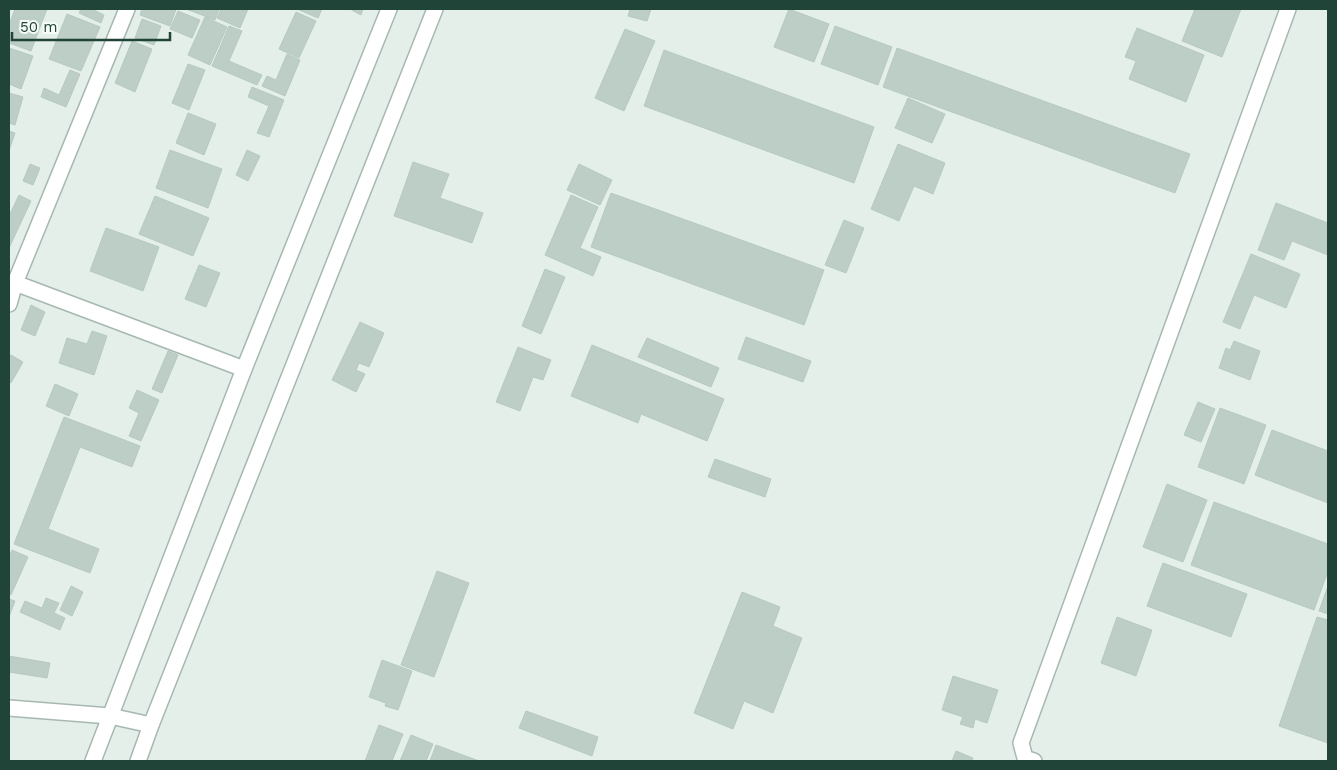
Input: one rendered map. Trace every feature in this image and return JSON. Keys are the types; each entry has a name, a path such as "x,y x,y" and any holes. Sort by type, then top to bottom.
{"street":[{"path":"9,304 15,283 127,9"},
{"path":"93,761 244,369 389,9"},
{"path":"138,761 435,9"},
{"path":"1034,761 1025,758 1021,743 1288,9"},
{"path":"15,283 244,369"},
{"path":"9,708 110,716 151,725"}],"building":[{"path":"15,9 47,9 31,51 9,43 9,25"},
{"path":"81,9 92,9 104,15 101,23 79,13"},
{"path":"142,9 176,9 170,26 140,15"},
{"path":"186,9 219,9 215,20"},
{"path":"221,9 248,9 240,28 217,18"},
{"path":"297,9 322,9 318,18"},
{"path":"350,9 363,9 361,15"},
{"path":"630,9 651,9 647,21 628,16"},
{"path":"789,9 829,24 814,62 774,47"},
{"path":"1195,9 1241,9 1222,57 1182,41"},
{"path":"178,11 200,20 192,38 170,29"},
{"path":"296,12 316,21 299,58 279,49"},
{"path":"67,14 100,27 81,71 49,59"},
{"path":"205,17 227,27 210,65 188,55"},
{"path":"142,19 161,26 154,45 135,38"},
{"path":"229,26 242,31 229,61 262,75 257,85 212,66"},
{"path":"835,26 892,47 878,85 821,64"},
{"path":"1137,28 1204,55 1186,102 1129,79 1136,61 1125,57"},
{"path":"625,29 655,41 624,111 595,98"},
{"path":"132,41 152,49 135,92 115,83"},
{"path":"9,48 33,56 21,89 9,84"},
{"path":"897,48 1190,154 1175,193 883,87"},
{"path":"664,50 874,127 854,183 644,106"},
{"path":"287,54 300,60 285,96 262,86 267,76 276,80"},
{"path":"188,64 205,70 189,110 172,103"},
{"path":"70,70 80,74 66,107 41,97 44,88 59,95"},
{"path":"252,87 284,100 269,137 257,133 269,106 248,97"},
{"path":"9,93 23,97 15,125 9,123"},
{"path":"908,98 945,114 932,143 895,128"},
{"path":"188,113 216,124 204,155 176,143"},
{"path":"9,131 15,133 9,151"},
{"path":"898,144 945,163 933,194 914,186 899,221 871,209"},
{"path":"170,150 222,169 208,208 156,188"},
{"path":"247,150 260,156 248,181 236,175"},
{"path":"413,162 449,174 440,198 483,213 472,243 394,216"},
{"path":"30,164 40,168 33,185 23,181"},
{"path":"579,164 612,180 600,205 567,190"},
{"path":"611,193 824,270 804,325 591,247"},
{"path":"19,195 31,201 9,248 9,216"},
{"path":"571,195 598,207 580,248 601,257 593,276 545,255"},
{"path":"155,196 209,218 193,256 139,234"},
{"path":"1276,203 1328,223 1328,255 1292,241 1284,260 1258,250"},
{"path":"844,220 864,228 846,273 825,265"},
{"path":"106,228 159,247 143,291 90,271"},
{"path":"1251,254 1300,274 1286,308 1254,295 1240,329 1223,322"},
{"path":"199,265 220,273 206,307 185,299"},
{"path":"545,269 565,277 541,334 522,326"},
{"path":"31,305 45,312 35,336 21,330"},
{"path":"360,322 384,333 369,367 359,363 356,370 365,374 356,392 332,380"},
{"path":"92,331 107,336 94,375 59,363 67,338 87,344"},
{"path":"746,337 811,361 803,382 738,359"},
{"path":"647,338 719,368 711,387 638,357"},
{"path":"1234,341 1260,351 1250,380 1219,368 1226,348 1230,350"},
{"path":"592,345 724,399 707,441 641,414 638,423 571,396"},
{"path":"518,347 551,360 543,380 533,377 520,411 496,402"},
{"path":"168,351 178,355 162,393 152,389"},
{"path":"11,355 23,362 11,383 9,382 9,358"},
{"path":"55,384 78,394 69,416 46,406"},
{"path":"137,390 159,400 141,441 129,436 139,413 129,408"},
{"path":"1198,402 1215,409 1201,442 1184,435"},
{"path":"1220,408 1266,425 1244,484 1198,467"},
{"path":"64,417 140,446 132,467 80,447 48,529 99,549 90,573 14,544"},
{"path":"1272,430 1328,451 1328,503 1255,475"},
{"path":"715,459 771,479 765,497 708,477"},
{"path":"1167,484 1207,500 1183,562 1143,547"},
{"path":"1214,502 1328,544 1328,571 1314,610 1191,565"},
{"path":"12,550 28,557 11,595 9,594 9,557"},
{"path":"1163,563 1247,594 1231,637 1147,606"},
{"path":"437,571 469,583 434,677 401,665"},
{"path":"71,586 83,592 72,616 60,610"},
{"path":"1328,586 1328,614 1319,611"},
{"path":"742,592 780,607 773,626 802,638 773,713 744,701 733,729 694,713"},
{"path":"46,598 59,603 54,613 65,618 60,630 20,612 25,601 42,608"},
{"path":"9,599 15,601 9,617"},
{"path":"1117,617 1152,630 1136,676 1101,663"},
{"path":"1317,617 1328,620 1328,743 1279,726"},
{"path":"9,656 50,663 47,678 9,672"},
{"path":"382,660 412,671 398,710 385,706 386,703 369,697"},
{"path":"953,676 998,690 987,723 975,719 973,728 960,724 963,717 942,710"},
{"path":"526,711 598,737 592,756 519,728"},
{"path":"379,725 403,734 392,761 365,761"},
{"path":"411,735 433,744 426,761 400,761"},
{"path":"436,745 479,761 430,761"},
{"path":"956,751 973,758 972,761 952,761"}]}
